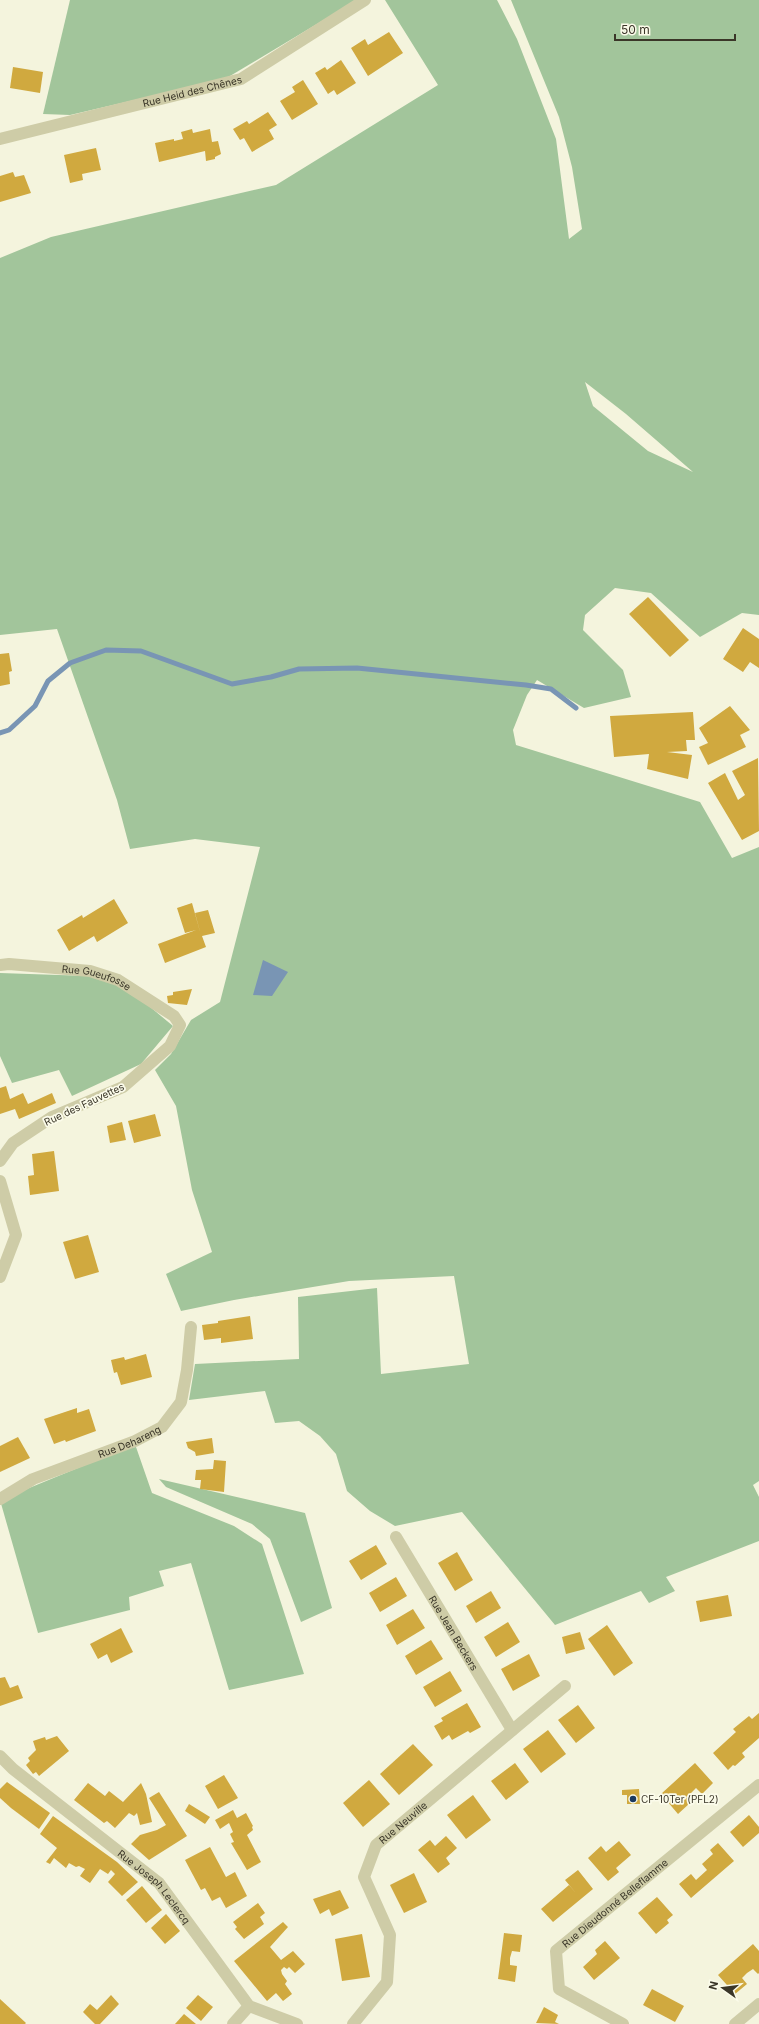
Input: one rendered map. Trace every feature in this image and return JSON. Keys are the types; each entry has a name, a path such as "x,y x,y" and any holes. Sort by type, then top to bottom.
{"street":[{"name":"Rue Heid des Chênes","path":"0,139 241,79 365,0"},
{"name":"Rue Gueufosse","path":"0,965 23,965 90,971 97,973 118,980 174,1016 180,1025"},
{"name":"Rue des Fauvettes","path":"0,1161 13,1143 52,1117 123,1087 170,1046 180,1025"},
{"path":"0,1181 16,1235 0,1277"},
{"name":"Rue Dehareng","path":"0,1499 34,1479 135,1441 162,1427 181,1402 187,1370 191,1327"},
{"name":"Rue Jean Beckers","path":"396,1537 512,1730"},
{"name":"Rue Neuville","path":"353,2024 387,1982 390,1934 364,1877 376,1845 565,1686"},
{"name":"Rue Joseph Leclercq","path":"0,1756 13,1769 159,1883 248,2006"},
{"name":"Rue Dieudonné Belleflamme","path":"623,2024 560,1989 556,1951 759,1785"},
{"path":"735,2024 759,2004"},
{"path":"233,2024 248,2006 297,2024"}],"green space":[{"path":"70,0 357,0 225,79 70,115 43,114"},
{"path":"385,0 497,0 517,39 556,139 569,239 582,229 572,167 559,117 511,0 759,0 759,615 742,613 700,637 651,593 615,588 585,615 583,630 623,670 631,697 584,708 537,680 527,695 513,730 516,745 700,802 732,858 759,847 759,1481 753,1485 759,1497 759,1541 666,1577 675,1591 649,1603 641,1591 555,1625 462,1512 395,1526 370,1511 347,1491 336,1454 320,1436 299,1421 275,1423 265,1391 189,1400 195,1364 299,1359 298,1297 377,1288 381,1374 469,1364 454,1276 349,1281 234,1300 181,1311 166,1274 212,1252 192,1190 176,1106 155,1070 171,1054 191,1020 220,1002 260,847 195,839 130,849 117,800 57,629 0,635 0,258 51,237 276,185 438,85","holes":["585,382 626,414 693,472 648,451 593,406"]},
{"path":"0,973 88,976 125,986 173,1026 141,1064 72,1096 59,1070 12,1083 0,1056"},
{"path":"136,1447 152,1493 234,1526 262,1544 304,1674 229,1690 191,1563 159,1571 164,1586 129,1597 130,1610 38,1633 0,1500 124,1449"},
{"path":"159,1479 305,1513 332,1608 301,1622 270,1539 252,1524 166,1487"}],"water":[{"path":"263,960 288,972 272,996 253,995"}],"building":[{"path":"389,32 403,53 368,76 351,48 365,39 368,45"},
{"path":"341,60 356,83 337,95 334,90 328,94 315,73 325,67 327,70"},
{"path":"13,67 43,72 40,93 10,88"},
{"path":"303,80 318,104 292,120 280,101 295,92 292,87"},
{"path":"268,112 277,125 269,130 274,139 252,152 244,138 240,140 233,129 247,121 249,124"},
{"path":"192,129 193,133 210,129 212,142 218,141 221,154 215,157 215,159 206,161 205,151 159,162 155,143 174,139 174,141 183,139 181,132"},
{"path":"96,148 101,170 82,174 83,180 70,183 64,155"},
{"path":"13,172 15,177 24,175 31,193 0,202 0,176"},
{"path":"648,597 689,640 670,657 629,614"},
{"path":"743,628 759,639 759,668 750,662 743,672 723,659"},
{"path":"9,653 12,671 9,672 10,684 0,686 0,654"},
{"path":"730,706 750,730 740,735 746,747 708,765 699,747 708,743 699,728"},
{"path":"693,712 695,740 686,740 687,751 667,752 692,755 688,779 647,769 649,754 614,757 610,716"},
{"path":"758,758 759,831 742,840 708,783 725,773 738,800 745,795 732,771"},
{"path":"114,899 128,923 97,942 94,936 69,951 57,930 82,915 83,918"},
{"path":"192,903 201,935 195,913 208,910 215,933 202,936 206,947 165,963 158,944 196,930 185,933 177,908"},
{"path":"192,989 187,1005 168,1003 167,996 173,995 173,992"},
{"path":"6,1086 10,1099 23,1093 28,1104 52,1093 56,1103 19,1119 15,1109 0,1114 0,1088"},
{"path":"155,1114 161,1136 134,1143 128,1121"},
{"path":"122,1122 126,1140 110,1143 107,1126"},
{"path":"54,1151 59,1191 30,1195 28,1176 34,1175 32,1154"},
{"path":"88,1235 99,1272 75,1279 63,1242"},
{"path":"250,1316 253,1339 221,1343 221,1338 204,1340 202,1325"},
{"path":"146,1354 152,1377 121,1385 117,1372 114,1373 111,1360 124,1357 125,1360"},
{"path":"77,1408 77,1413 89,1409 96,1431 66,1442 65,1440 54,1444 44,1419"},
{"path":"18,1437 30,1458 0,1472 0,1446"},
{"path":"212,1438 214,1453 196,1456 195,1452 188,1448 186,1442"},
{"path":"214,1460 226,1461 224,1492 200,1489 201,1480 195,1480 196,1470 213,1469"},
{"path":"376,1545 387,1564 361,1580 349,1561"},
{"path":"457,1552 473,1580 455,1591 438,1563"},
{"path":"396,1577 407,1596 380,1612 369,1593"},
{"path":"491,1591 501,1608 476,1623 466,1606"},
{"path":"728,1595 732,1616 700,1622 696,1601"},
{"path":"413,1609 425,1628 397,1645 386,1625"},
{"path":"508,1622 520,1642 496,1657 484,1637"},
{"path":"607,1625 633,1663 614,1676 588,1639"},
{"path":"121,1628 133,1652 111,1663 107,1654 98,1659 90,1644"},
{"path":"580,1632 585,1649 566,1654 562,1637"},
{"path":"431,1640 443,1659 416,1675 405,1656"},
{"path":"529,1654 540,1676 513,1691 501,1669"},
{"path":"450,1671 462,1691 435,1707 423,1687"},
{"path":"5,1677 10,1688 18,1685 23,1698 0,1706 0,1678"},
{"path":"467,1703 481,1727 470,1733 468,1731 452,1740 449,1735 442,1740 434,1726 443,1721 441,1718"},
{"path":"578,1705 595,1728 576,1743 558,1720"},
{"path":"759,1713 759,1738 742,1753 745,1757 728,1770 713,1753 736,1732 733,1729 749,1716 752,1719"},
{"path":"548,1730 566,1754 541,1773 523,1749"},
{"path":"57,1736 69,1751 39,1776 36,1772 33,1774 26,1765 30,1761 28,1758 36,1750 33,1741 45,1737 46,1740"},
{"path":"413,1744 433,1765 399,1795 380,1774"},
{"path":"515,1763 529,1782 506,1800 491,1781"},
{"path":"695,1763 713,1783 702,1794 696,1788 686,1797 690,1803 678,1814 661,1794"},
{"path":"224,1775 238,1798 218,1809 205,1786"},
{"path":"369,1780 390,1804 363,1827 343,1803"},
{"path":"7,1782 50,1813 39,1829 0,1798 0,1789"},
{"path":"88,1783 105,1796 109,1791 123,1802 141,1783 146,1794 152,1822 140,1825 137,1813 134,1816 129,1813 115,1828 107,1821 104,1823 74,1800"},
{"name":"CF-10Ter (PFL2)","path":"639,1789 640,1804 627,1804 627,1795 622,1795 622,1790"},
{"path":"159,1792 187,1836 149,1860 131,1844 140,1835 157,1830 166,1825 149,1798"},
{"path":"473,1795 491,1820 466,1839 447,1815"},
{"path":"189,1804 210,1817 205,1824 185,1811"},
{"path":"233,1810 237,1818 246,1813 253,1826 253,1830 247,1835 261,1862 247,1870 231,1843 234,1842 230,1834 233,1832 229,1823 220,1829 215,1820"},
{"path":"749,1815 759,1827 759,1833 743,1847 730,1832"},
{"path":"53,1816 117,1862 138,1882 122,1896 108,1882 115,1874 111,1870 108,1874 100,1869 90,1883 80,1876 85,1869 79,1866 76,1867 69,1863 66,1868 54,1858 50,1864 46,1862 57,1848 40,1834"},
{"path":"446,1836 457,1848 446,1858 450,1864 438,1873 418,1850 430,1840 435,1846"},
{"path":"619,1841 631,1855 616,1868 619,1872 608,1881 588,1858 601,1846 606,1852"},
{"path":"718,1843 734,1861 691,1898 679,1884 691,1874 696,1880 707,1870 702,1864 713,1854 710,1850"},
{"path":"210,1847 226,1877 235,1872 247,1896 226,1908 220,1897 212,1901 205,1888 201,1890 185,1860"},
{"path":"578,1870 593,1889 553,1922 541,1909 569,1885 576,1893 565,1880"},
{"path":"414,1873 427,1902 404,1913 390,1885"},
{"path":"142,1886 162,1910 146,1923 126,1900"},
{"path":"340,1890 349,1908 332,1916 329,1909 320,1914 313,1899"},
{"path":"657,1897 673,1915 667,1920 669,1923 656,1934 638,1913"},
{"path":"258,1903 265,1913 260,1917 264,1924 244,1939 235,1929 237,1927 233,1922"},
{"path":"166,1914 180,1931 165,1944 151,1928"},
{"path":"283,1922 288,1927 270,1947 281,1960 293,1951 305,1964 295,1973 289,1967 287,1969 284,1967 281,1970 282,1974 287,1981 285,1984 292,1994 283,2001 276,1993 267,2001 234,1961"},
{"path":"504,1933 522,1935 520,1952 512,1951 510,1958 510,1965 517,1966 515,1982 498,1979"},
{"path":"362,1934 370,1977 342,1981 335,1939"},
{"path":"605,1941 620,1958 594,1980 583,1967 597,1954 595,1950"},
{"path":"753,1944 759,1951 759,1973 758,1974 753,1969 747,1973 742,1978 747,1984 735,1994 718,1975"},
{"path":"652,1989 684,2006 675,2022 643,2005"},
{"path":"111,1995 119,2004 100,2024 95,2024 83,2012 90,2004 97,2010"},
{"path":"198,1995 213,2007 201,2021 186,2008"},
{"path":"0,1999 26,2023 0,2024"},
{"path":"544,2007 558,2015 555,2022 559,2024 536,2023"},
{"path":"184,2014 196,2024 175,2024"}],"waterway":[{"path":"0,733 9,730 35,706 48,681 70,663 106,650 141,651 232,684 271,677 299,669 357,668 526,685 551,689 576,708"}],"place":[{"name":"CF-10Ter (PFL2)","path":"633,1799"}]}
